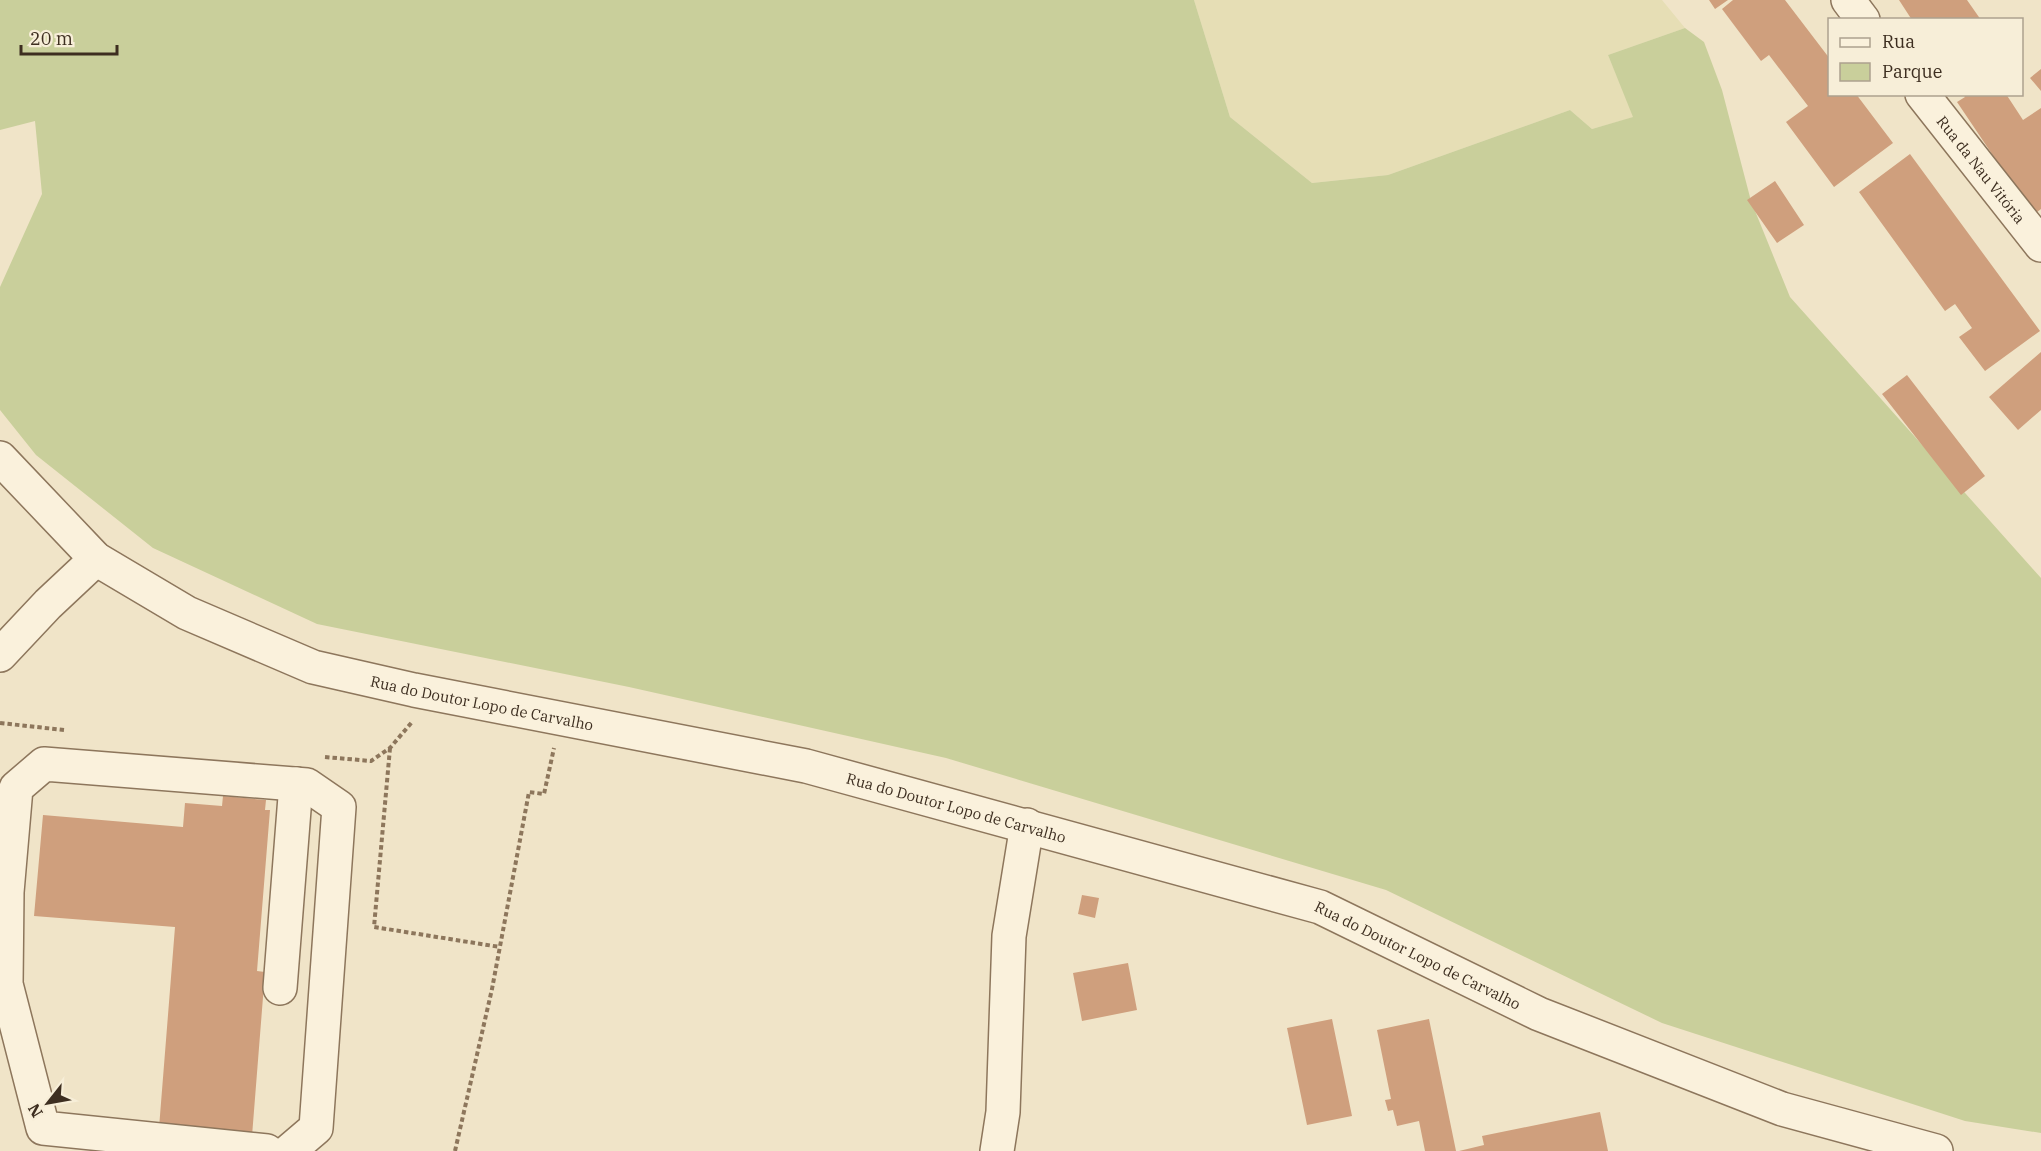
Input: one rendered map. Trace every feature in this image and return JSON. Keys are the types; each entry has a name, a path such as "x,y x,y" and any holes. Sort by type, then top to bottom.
{"street":[{"path":"1848,0 1862,18"},
{"name":"Rua da Nau Vitória","path":"1924,96 2041,245"},
{"name":"Rua do Doutor Lopo de Carvalho","path":"0,458 96,559 187,613 314,667 414,690 806,766 1320,907 1539,1014 1782,1109 1936,1151"},
{"path":"0,655 48,604 96,559"},
{"path":"267,1151 43,1128 6,984 4,892 16,788 44,764 307,785 339,807 316,1128 289,1151"},
{"path":"280,988 296,784"},
{"path":"997,1151 1003,1112 1009,936 1027,825"}],"path":[{"path":"313,755 371,761 390,748 419,713"},
{"path":"0,723 70,730"},
{"path":"455,1151 500,947 529,792 544,794 555,744"},
{"path":"390,748 374,927 500,947"}],"shaded area":[{"path":"1194,0 1662,0 1685,28 1608,55 1634,117 1592,129 1570,110 1388,175 1312,183 1230,117"}],"green space":[{"path":"0,0 1194,0 1230,117 1312,183 1388,175 1570,110 1592,129 1633,117 1608,55 1685,28 1704,42 1722,90 1751,201 1790,297 2041,578 2041,1133 1965,1121 1662,1023 1386,890 946,758 629,687 317,624 153,548 36,455 0,410 0,287 42,194 35,121 0,130"}],"building":[{"path":"1709,0 1728,0 1715,9"},
{"path":"1733,0 1785,0 1828,56 1828,96 1858,96 1893,143 1834,187 1786,122 1808,106 1769,55 1761,61 1722,9"},
{"path":"1899,0 1967,0 1980,18 1911,18"},
{"path":"2041,69 2041,91 2030,78"},
{"path":"2007,96 2023,120 2041,108 2041,209 2033,215 1957,102 1965,97"},
{"path":"1910,154 2040,331 1985,371 1959,337 1972,328 1955,304 1945,311 1859,192"},
{"path":"1775,181 1804,225 1777,243 1747,200"},
{"path":"2041,352 2041,410 2018,430 1989,397"},
{"path":"1907,375 1985,476 1961,495 1882,394"},
{"path":"223,796 266,800 265,810 270,810 257,971 265,972 252,1136 159,1128 175,927 34,916 43,815 183,827 185,803 222,806"},
{"path":"1082,895 1099,898 1095,918 1078,914"},
{"path":"1128,963 1137,1010 1082,1021 1073,973"},
{"path":"1332,1019 1352,1116 1307,1125 1287,1028"},
{"path":"1429,1019 1456,1151 1425,1151 1419,1121 1397,1126 1393,1110 1388,1111 1385,1100 1391,1099 1377,1030"},
{"path":"1600,1112 1608,1151 1459,1151 1484,1145 1482,1136"}]}
